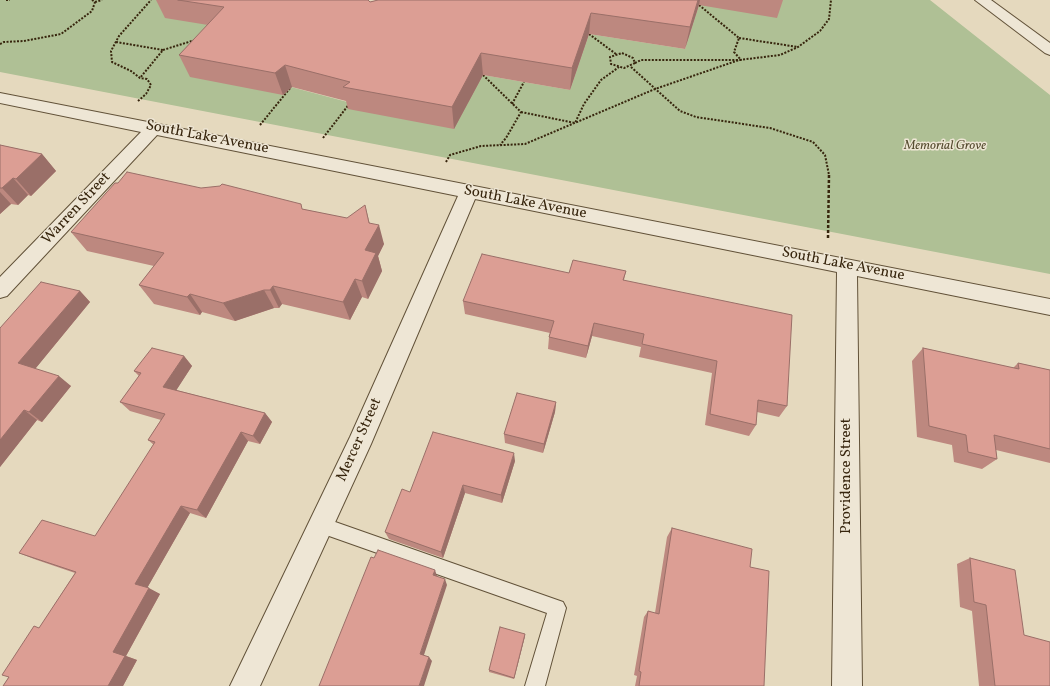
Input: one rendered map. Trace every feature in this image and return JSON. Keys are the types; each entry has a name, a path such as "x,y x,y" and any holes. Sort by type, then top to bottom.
{"street":[{"path":"982,0 1050,50"},
{"name":"South Lake Avenue","path":"0,98 1050,307"},
{"name":"Warren Street","path":"0,290 154,128"},
{"name":"Mercer Street","path":"245,686 359,444 468,192"},
{"name":"Providence Street","path":"847,266 847,686"}],"lane":[{"path":"321,525 557,608 535,686"}],"path":[{"path":"0,44 4,42 24,41 60,34 92,12 93,1 102,0"},
{"path":"138,101 146,94 151,85 147,79 140,78 131,71 112,62 111,51 119,36 151,0"},
{"path":"575,123 584,104 601,80 619,67 630,66 641,60 741,60 780,55 798,47 820,31 830,20 830,0"},
{"path":"699,5 739,38 798,47"},
{"path":"589,34 616,54"},
{"path":"739,38 734,52 741,60"},
{"path":"116,42 163,50 198,40"},
{"path":"140,78 163,50"},
{"path":"619,67 610,62 610,57 616,54 627,54 633,58 635,63"},
{"path":"446,162 450,155 481,146 525,144 655,89 741,60"},
{"path":"630,66 680,111 696,117 770,128 813,142 825,155 829,172 828,238"},
{"path":"483,75 521,112 575,123"},
{"path":"512,104 524,82"},
{"path":"260,125 291,87"},
{"path":"323,138 350,102"},
{"path":"499,145 506,138 521,112"}],"green space":[{"name":"Memorial Grove","path":"0,0 183,0 233,29 291,87 355,104 483,75 570,90 589,34 685,49 699,5 779,0 930,0 1050,95 1050,274 0,72"}],"building":[{"path":"178,0 368,0 370,2 378,0 698,0 690,27 591,13 572,68 481,53 452,107 343,87 350,82 285,65 275,73 179,55 224,7"},
{"path":"0,145 42,154 16,179 13,178 2,188 0,188"},
{"path":"127,172 201,188 220,186 222,184 301,204 302,209 347,218 365,205 369,223 379,225 365,250 376,253 362,281 355,279 343,302 273,286 270,290 264,290 223,303 190,294 187,297 139,285 164,253 71,232 115,183 118,183"},
{"path":"482,254 569,273 573,260 626,271 623,280 792,315 787,406 758,400 756,425 710,414 717,361 642,344 644,334 594,323 588,346 549,337 554,321 463,301"},
{"path":"41,282 80,291 18,363 59,376 29,412 24,410 0,440 0,328"},
{"path":"152,348 184,356 163,387 265,413 253,436 241,432 197,510 181,506 135,584 149,588 113,652 125,656 108,686 3,686 9,677 2,675 34,626 39,628 76,572 19,553 42,520 95,536 155,442 148,440 165,414 120,402 141,373 134,371"},
{"path":"923,348 1019,369 1018,363 1050,370 1050,449 994,435 997,459 968,452 966,435 929,426"},
{"path":"517,393 556,402 544,444 504,434"},
{"path":"433,432 514,453 501,495 463,485 441,552 385,532 402,489 410,492"},
{"path":"672,528 752,549 750,567 769,571 764,686 639,686 641,672 639,671 648,611 659,614"},
{"path":"378,550 435,570 433,575 445,579 420,654 429,657 419,686 319,686 371,557 374,558"},
{"path":"970,558 1015,570 1024,635 1050,642 1050,686 995,686 986,605 974,602"},
{"path":"500,627 525,634 514,678 489,670"}]}
